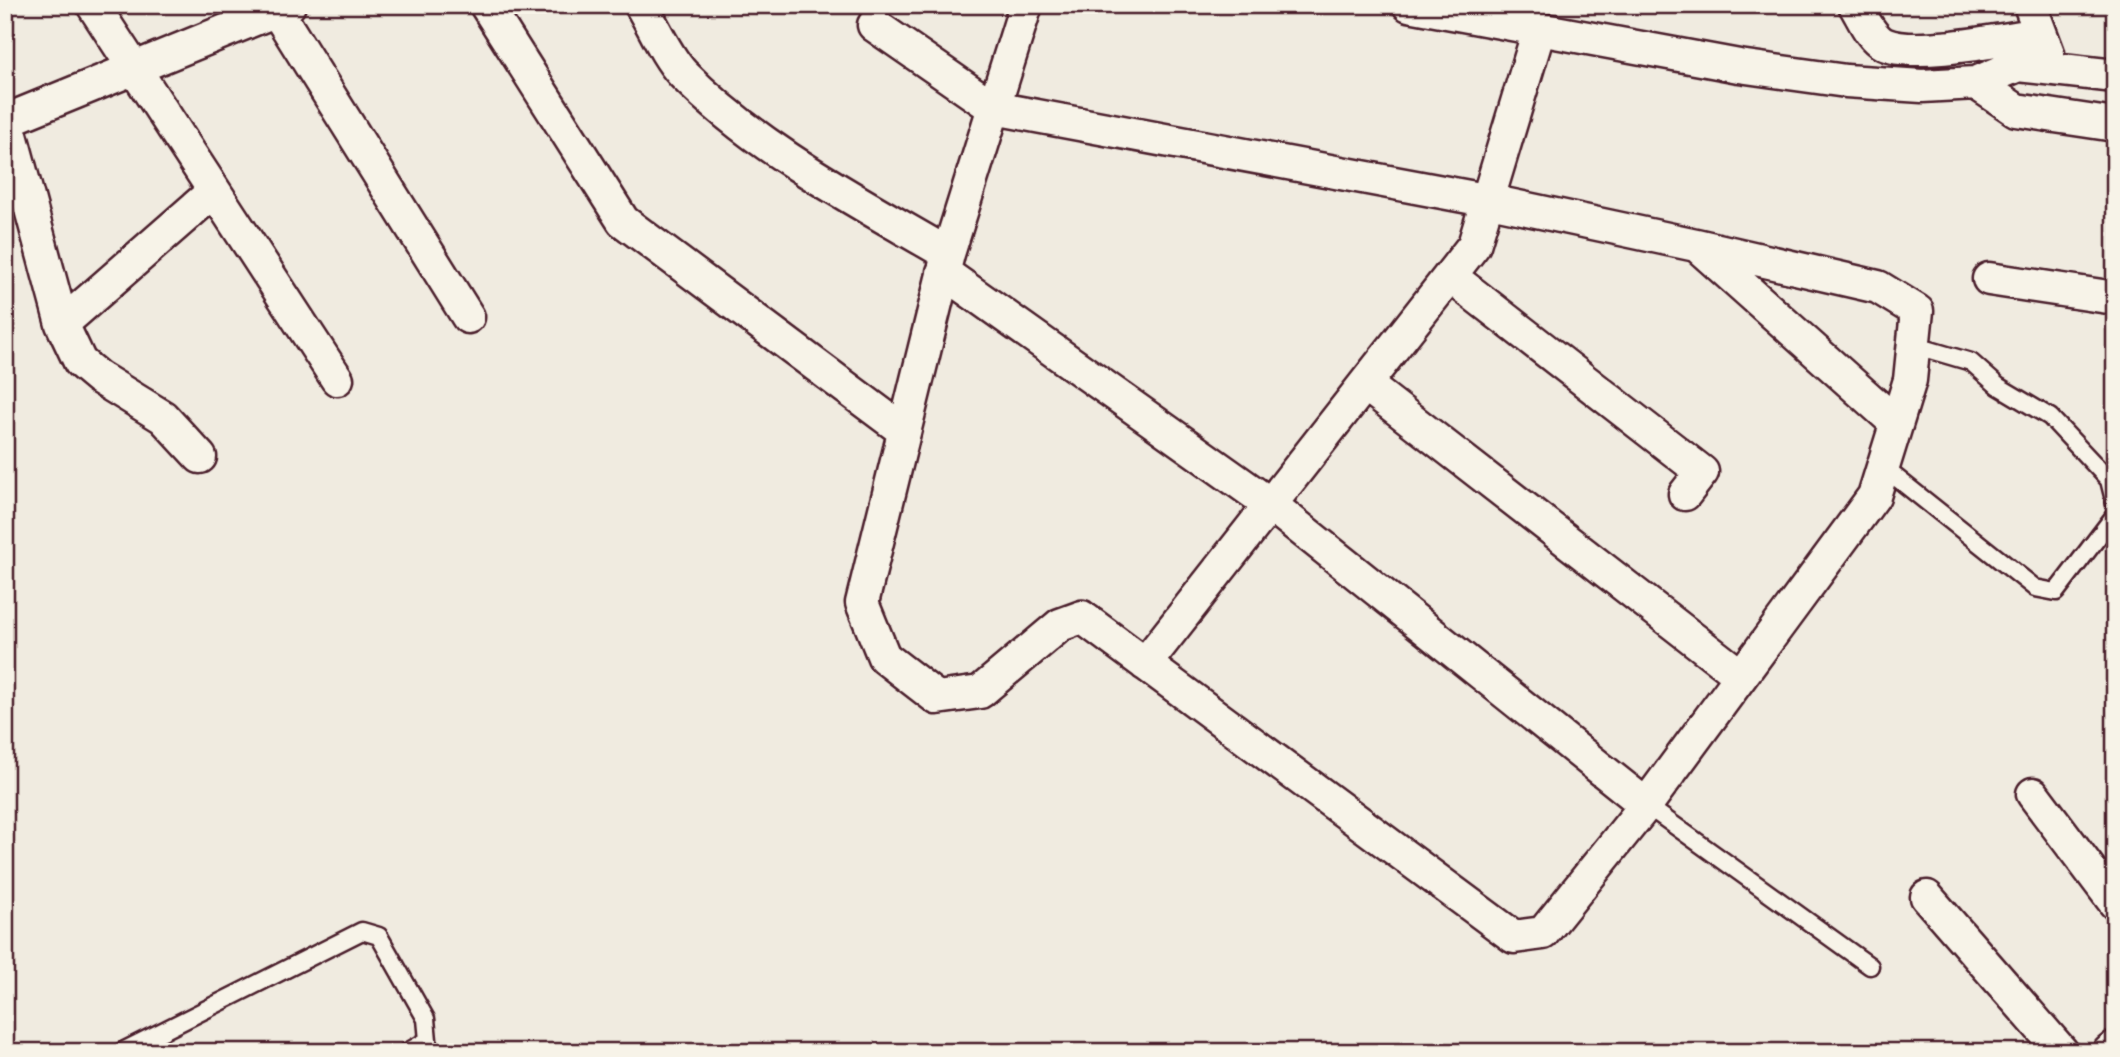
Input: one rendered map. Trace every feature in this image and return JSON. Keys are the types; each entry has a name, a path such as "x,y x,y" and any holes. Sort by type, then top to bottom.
{"street":[{"path":"93,5 337,379"},
{"path":"486,5 623,221 904,431"},
{"path":"641,5 681,72 744,127 945,263 1270,505 1646,804"},
{"path":"1409,5 1739,66 1846,81 1922,86 1976,83 2018,65 2115,76"},
{"path":"1855,5 1872,33 1883,43 1900,48 1927,49 2035,20 2054,69"},
{"path":"200,457 163,417 98,377 80,362 62,324 6,120 279,7 468,317"},
{"path":"874,25 994,108 1485,200 1696,245 1878,288 1917,311 1910,380 1874,496 1646,804 1543,933 1514,937 1082,617 1059,625 981,692 937,698 884,657 862,603 945,263 994,108 1017,10"},
{"path":"1145,664 1474,245 1485,200 1539,30"},
{"path":"1976,83 2016,110 2115,125"},
{"path":"62,324 214,191"},
{"path":"1696,245 1896,423"},
{"path":"1450,276 1702,472 1685,494"},
{"path":"1989,279 2115,298"},
{"path":"1365,384 1741,676"},
{"path":"2033,794 2115,903"},
{"path":"1927,897 2062,1052"},
{"path":"2109,1052 2115,1047"}],"lane":[{"path":"1913,345 1971,362 1998,386 2050,417 2109,480 2115,504"},
{"path":"1883,467 2035,588 2056,592 2115,515"},
{"path":"1646,804 1870,966"},
{"path":"121,1052 362,930 379,936 426,1019 428,1040 407,1052"}]}
